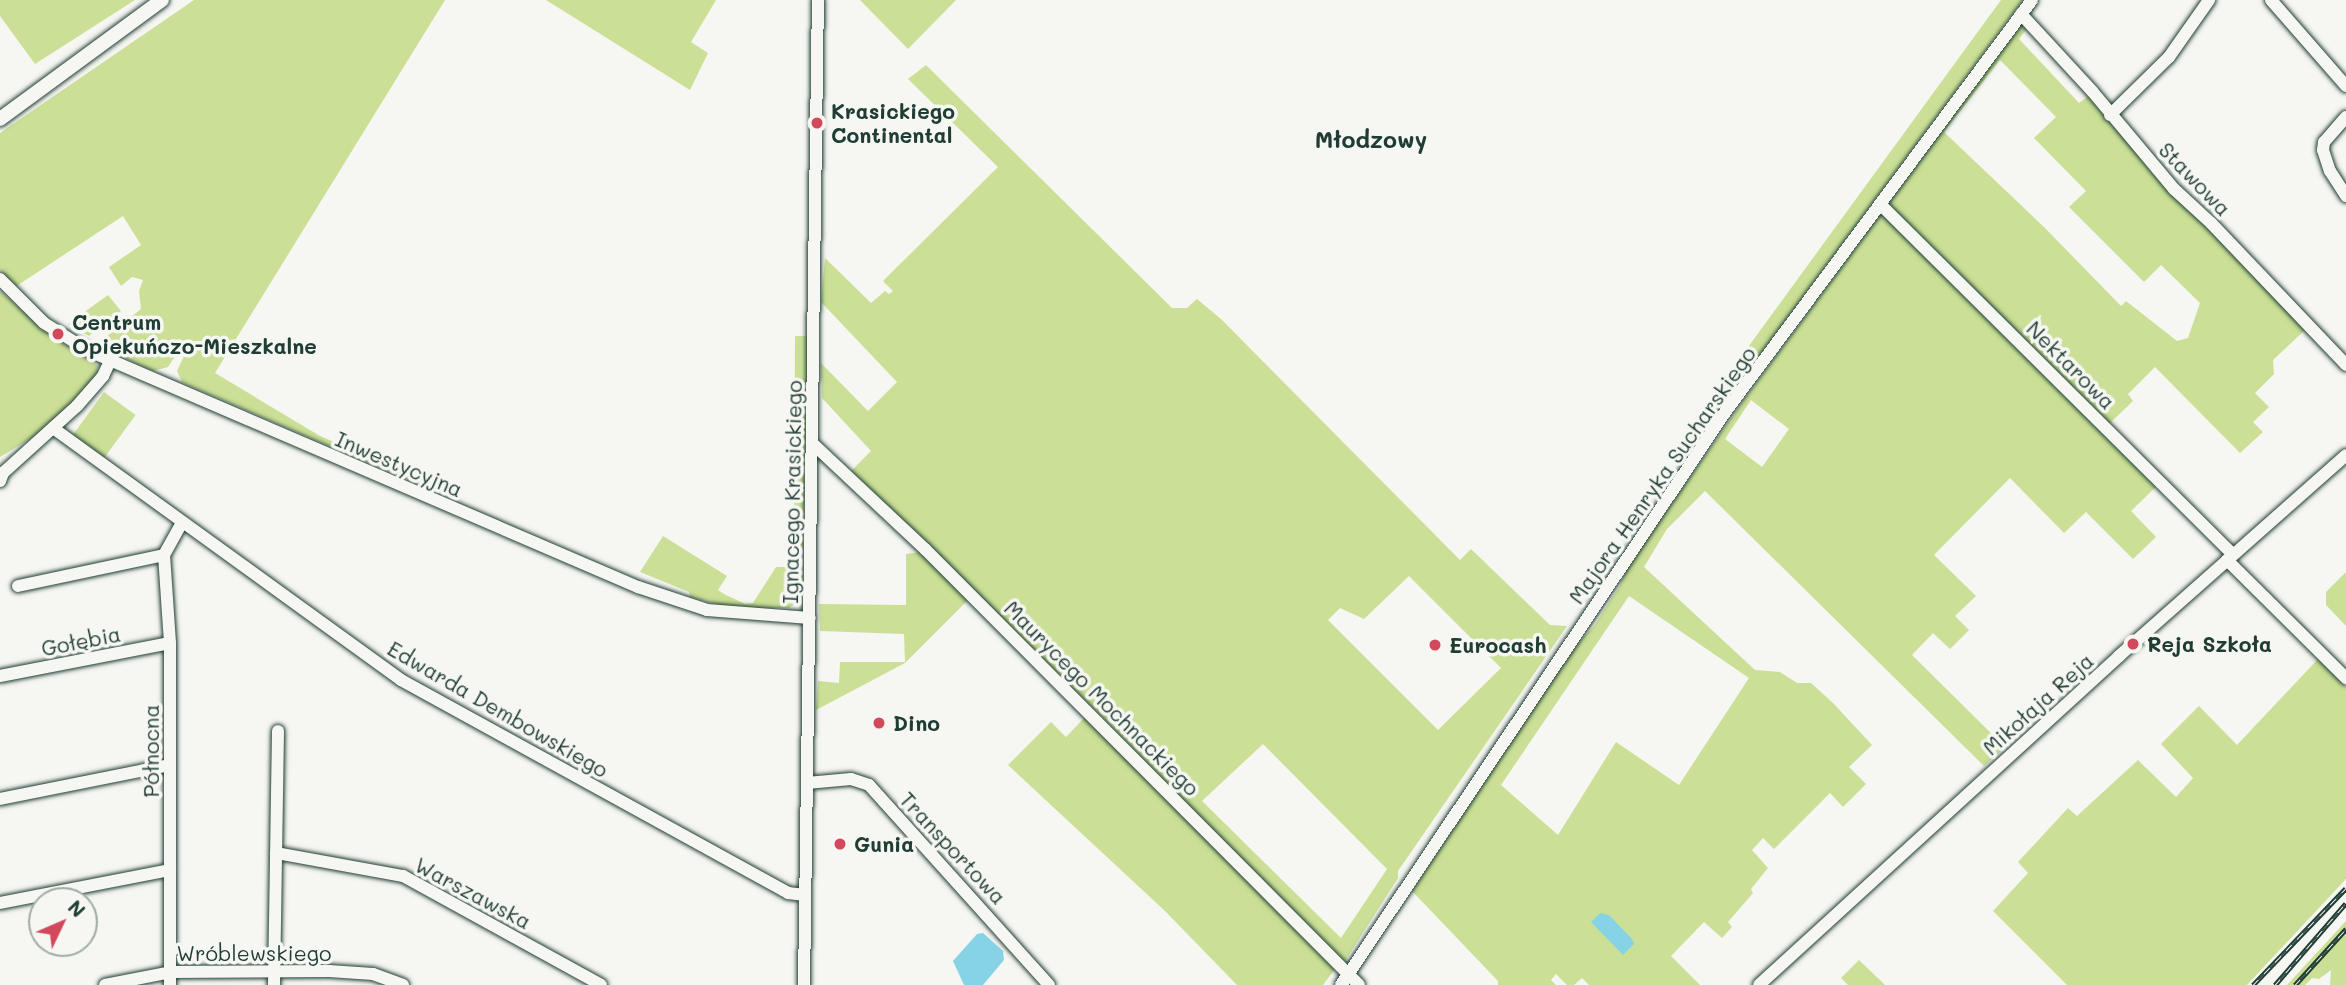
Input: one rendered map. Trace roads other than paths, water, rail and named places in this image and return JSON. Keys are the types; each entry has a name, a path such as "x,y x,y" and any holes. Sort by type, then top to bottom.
{"main road":[{"path":"0,118 162,0"}],"street":[{"name":"Ignacego Krasickiego","path":"804,985 818,0"},
{"name":"Majora Henryka Sucharskiego","path":"1345,980 1686,469 2032,0"},
{"path":"2110,115 2169,57 2209,0"},
{"path":"2271,0 2346,86"},
{"name":"Stawowa","path":"2021,15 2092,91 2174,189 2211,223 2346,365"},
{"path":"2346,117 2324,142 2323,150 2330,171 2346,196"},
{"name":"Nektarowa","path":"1880,204 2346,678"},
{"name":"Inwestycyjna","path":"0,279 51,328 110,361 661,596 707,610 810,618"},
{"path":"0,481 3,473 53,428 103,376 110,361"},
{"name":"Edwarda Dembowskiego","path":"53,428 401,680 788,892 805,895"},
{"name":"Maurycego Mochnackiego","path":"812,443 916,540 1345,980 1359,985"},
{"name":"Mikołaja Reja","path":"1759,985 2229,557 2346,454"},
{"path":"18,586 164,555 168,542 182,523"},
{"name":"Północna","path":"164,555 170,643 170,979"},
{"name":"Gołębia","path":"0,676 170,643"},
{"path":"274,979 278,731"},
{"path":"0,799 170,765"},
{"name":"Transportowa","path":"807,783 851,779 869,785 1049,985"},
{"name":"Warszawska","path":"276,853 403,876 601,985"},
{"path":"0,903 170,870"},
{"name":"Wróblewskiego","path":"105,985 170,979 373,979 402,985"}],"water":[{"path":"1600,913 1609,915 1632,939 1634,944 1623,955 1591,922"},
{"path":"983,933 1003,951 1004,960 983,985 964,985 953,961 977,934"}],"railway":[{"path":"2253,985 2346,888"},
{"path":"2275,985 2346,903"},
{"path":"2295,985 2346,929"}],"place":[{"name":"Krasickiego Continental","path":"817,123"},
{"name":"Centrum Opiekuńczo-Mieszkalne","path":"58,334"},
{"name":"Reja Szkoła","path":"2133,644"},
{"name":"Eurocash","path":"1435,645"},
{"name":"Dino","path":"879,723"},
{"name":"Gunia","path":"840,844"}],"district":[{"name":"Młodzowy","path":"1371,139"}]}
